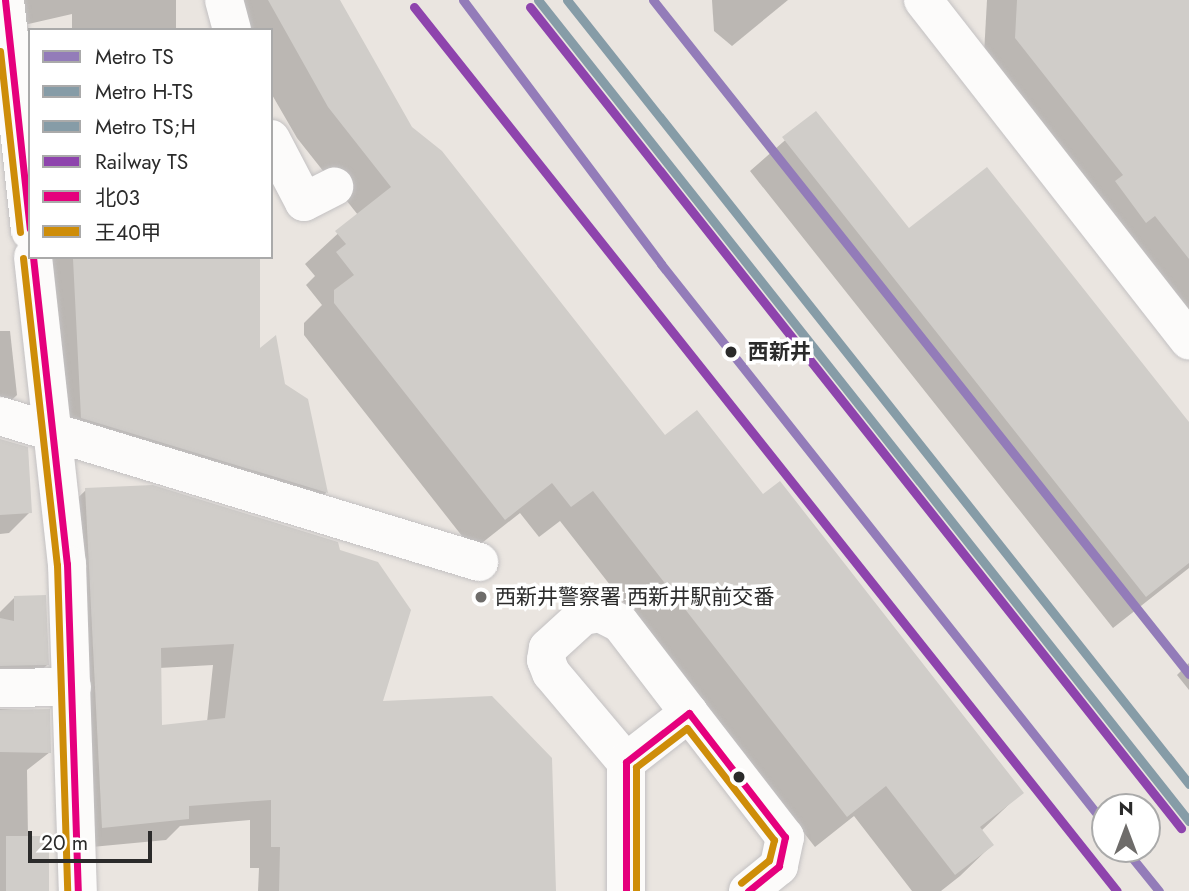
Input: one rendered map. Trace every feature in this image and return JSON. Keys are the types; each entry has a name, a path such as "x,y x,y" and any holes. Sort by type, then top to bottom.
{"street":[{"path":"5,0 28,207"},
{"path":"224,0 231,28"},
{"path":"923,0 1189,341"},
{"path":"273,143 304,202 334,187"},
{"path":"33,259 67,564 78,891"},
{"path":"0,416 54,436 479,562"},
{"path":"626,891 626,762 551,673 546,660 548,648 583,616 600,612 620,623 785,837 779,866 748,891"},
{"path":"0,688 72,687"},
{"path":"626,762 689,713"}],"building":[{"path":"268,0 340,0 412,127 442,151 665,435 697,410 763,494 780,481 1024,793 980,827 994,845 955,875 886,786 847,817 593,491 571,507 552,483 505,520 334,303 334,290 354,275 336,252 346,244 335,231 391,187 328,107"},
{"path":"1017,0 1189,0 1189,259 1155,216 1146,223 1115,181 1123,175 1015,38"},
{"path":"816,111 909,228 987,167 1189,422 1189,563 1146,597 782,137"},
{"path":"73,259 260,259 260,348 276,335 285,384 308,399 328,493 81,418"},
{"path":"0,439 28,447 32,513 0,515"},
{"path":"153,485 338,542 340,550 378,562 411,610 383,701 492,696 552,758 556,891 279,891 280,847 271,847 271,800 189,806 189,819 102,828 85,488","holes":["234,644 225,718 162,725 161,648"]},
{"path":"46,595 49,665 0,666 0,618 14,621 14,596"},
{"path":"50,709 51,753 0,752 0,710"},
{"path":"6,836 49,836 49,891 6,891"}],"metro line":[{"name":"TS","path":"463,0 661,264 1091,806"},
{"name":"H-TS","path":"538,0 1189,821"},
{"name":"TS;H","path":"567,0 1189,784"},
{"name":"TS","path":"653,0 1189,674"},
{"name":"TS","path":"1136,863 1159,891"}],"rail line":[{"name":"TS","path":"414,7 1117,891"},
{"name":"TS","path":"530,7 1181,828"}],"transit line":[{"name":"北03","path":"5,0 28,211"},
{"name":"王40甲","path":"0,51 20,232"},
{"name":"王40甲","path":"23,258 57,565 67,891"},
{"name":"北03","path":"33,259 67,564 78,891"},
{"name":"北03","path":"626,891 626,762 689,713 785,837 779,866 748,891"},
{"name":"王40甲","path":"636,891 636,767 687,728 774,840 769,860 741,883"}],"place":[{"name":"西新井","path":"731,352"},
{"name":"西新井警察署 西新井駅前交番","path":"481,597"}]}
